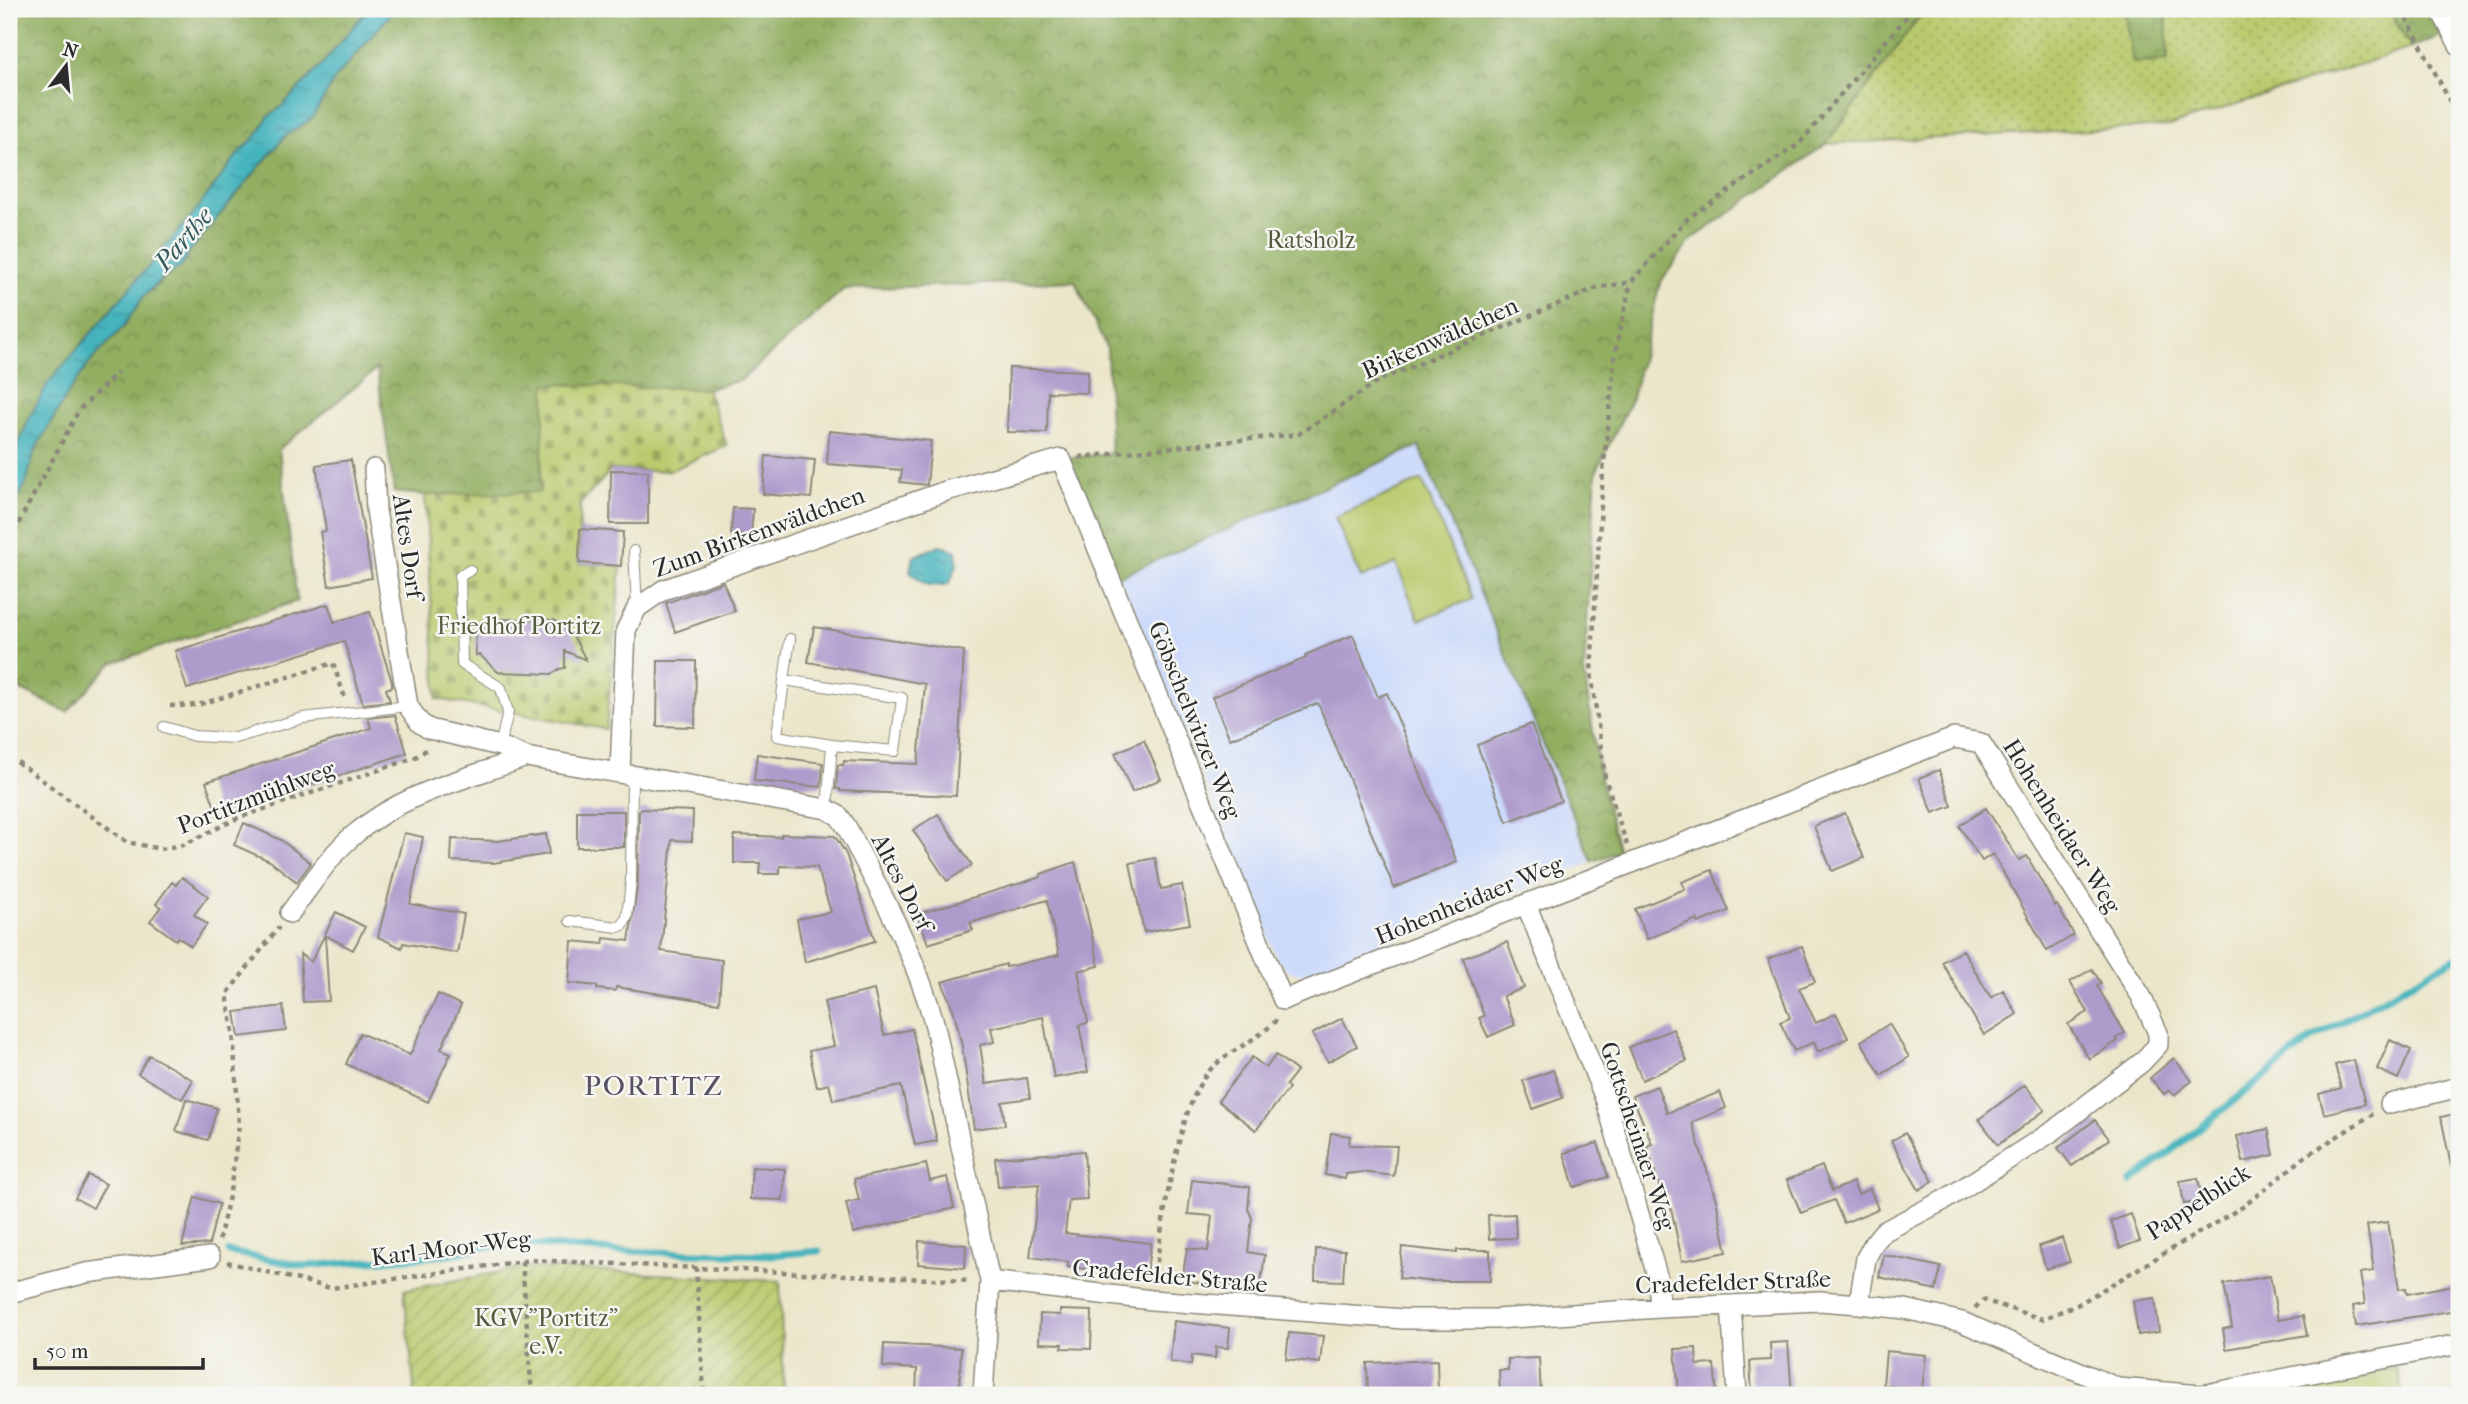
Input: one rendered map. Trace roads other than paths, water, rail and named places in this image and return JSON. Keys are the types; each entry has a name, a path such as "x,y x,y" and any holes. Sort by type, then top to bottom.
{"street":[{"path":"2440,9 2459,45"},
{"name":"Zum Birkenwäldchen","path":"626,773 626,630 637,608 663,590 946,491 1061,459"},
{"name":"Göbschelwitzer Weg","path":"1061,459 1283,1000"},
{"name":"Altes Dorf","path":"374,469 376,510 408,706"},
{"path":"408,706 420,723 429,729 500,746 526,757 827,809"},
{"name":"Hohenheidaer Weg","path":"1283,1000 1954,738 1981,743 2141,996 2158,1033 2158,1045 2141,1063 2053,1131 1946,1199 1883,1232 1866,1258 1858,1304"},
{"path":"290,913 340,848 366,825 398,804 418,795 526,757"},
{"name":"Altes Dorf","path":"827,809 839,816 852,838 908,949 925,990 990,1281 983,1395"},
{"name":"Gottscheinaer Weg","path":"1526,904 1606,1101 1658,1279 1660,1308"},
{"path":"2390,1104 2459,1087"},
{"path":"9,1293 86,1273 210,1257"},
{"name":"Cradefelder Straße","path":"990,1281 1152,1300 1404,1319 1496,1320 1660,1308 1820,1301 1858,1304 1905,1309 1962,1322 2118,1391 2201,1395 2459,1344"},
{"path":"1731,1306 1737,1395"}],"lane":[{"path":"634,551 637,608"},
{"path":"470,570 460,576 462,664 501,688 508,712 500,746"},
{"path":"784,680 902,698 895,751 777,736 784,680 790,639"},
{"path":"164,727 194,736 235,738 303,718 408,706"},
{"path":"827,809 832,745"},
{"path":"570,921 618,928 627,917 632,870 626,773"}],"water":[{"name":"Parthe","path":"368,9 395,9 336,77 312,118 284,137 189,252 181,267 161,279 144,296 124,326 91,361 70,390 35,450 26,484 9,519 9,467 48,383 191,217 238,154 258,134 268,117 321,66"},
{"path":"940,545 956,551 957,565 949,584 927,584 910,571 913,557"}],"waterway":[{"path":"2132,1182 2311,1039 2459,956"},
{"path":"229,1252 305,1266 446,1255 484,1247 521,1244 615,1251 773,1255 819,1251"}],"district":[{"name":"PORTITZ","path":"654,1085"}],"park label":[{"name":"Ratsholz","path":"1311,240"},
{"name":"Friedhof Portitz","path":"519,626"},
{"name":"KGV \"Portitz\" e.V.","path":"546,1332"}]}
